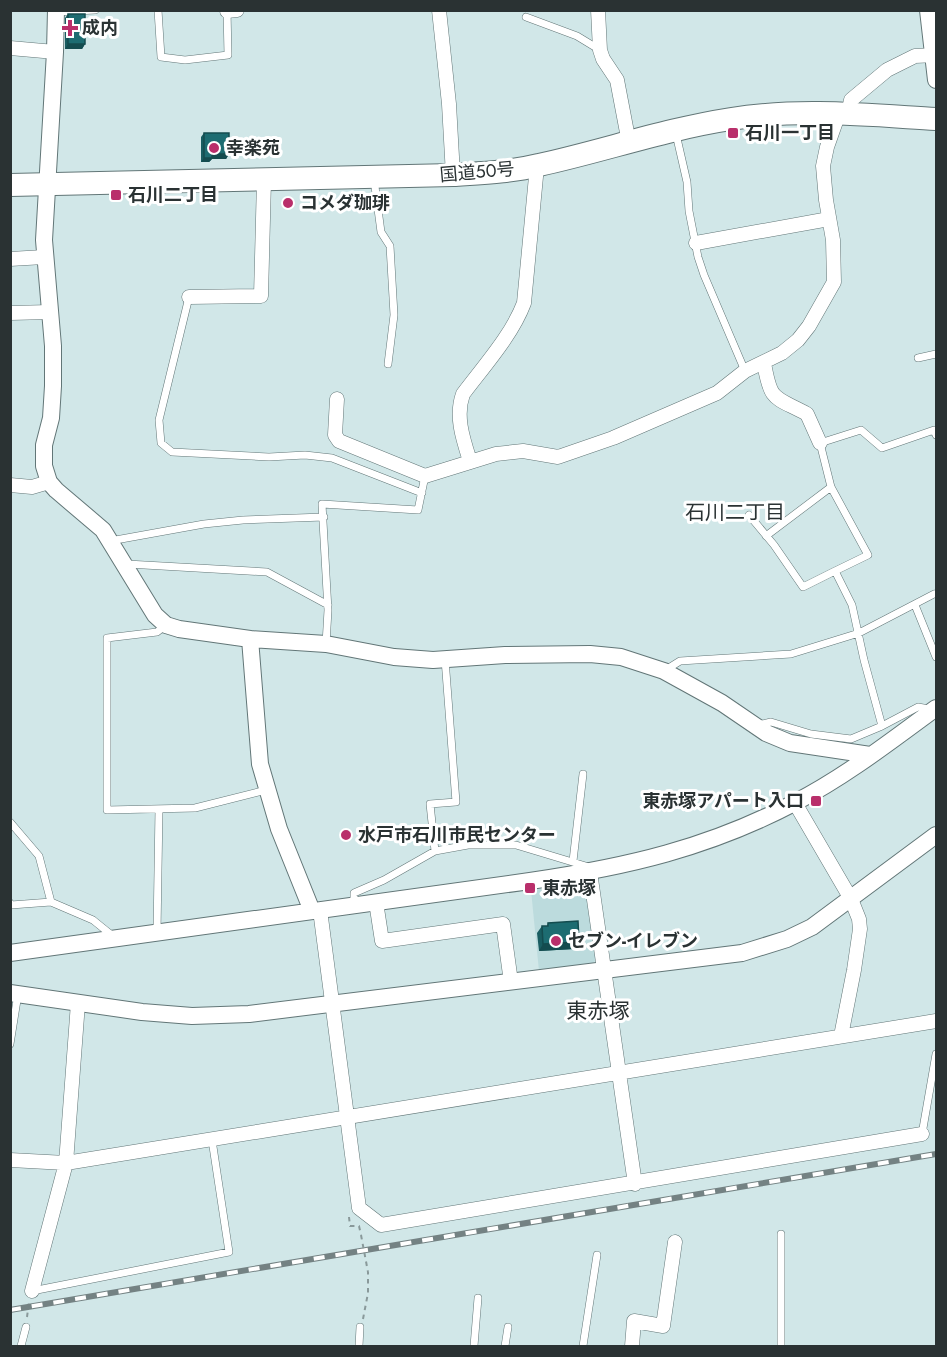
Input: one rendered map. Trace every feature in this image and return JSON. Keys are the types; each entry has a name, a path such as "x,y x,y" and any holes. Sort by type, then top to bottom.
{"highway":[{"name":"国道50号","path":"10,185 499,172 537,166 728,119 764,114 843,113 936,120"}],"street":[{"path":"227,11 237,10"},
{"path":"439,10 449,104 453,175"},
{"path":"598,10 600,50 603,59 617,80 629,143"},
{"path":"928,10 935,55 936,80"},
{"path":"56,11 56,52 44,257 50,312 53,386 44,466 48,482 102,530 155,615 166,625 179,629 250,639 326,644 394,657 445,659 505,655 590,654 621,657 664,671 722,703 766,733 790,743 870,755"},
{"path":"10,48 56,52"},
{"path":"337,399 335,435 339,441 425,476 496,454 514,452 558,457 663,418 717,393 745,371 782,353 798,340 809,326 834,282 833,240 823,166 827,147 843,113 852,100 887,70 915,56 935,55"},
{"path":"470,461 460,424 459,405 463,394 511,330 524,303 537,166"},
{"path":"189,297 261,296 264,180"},
{"path":"696,243 829,219"},
{"path":"10,259 44,257"},
{"path":"10,313 50,312"},
{"path":"764,363 769,389 779,401 807,414 820,443"},
{"path":"10,485 32,487 48,482"},
{"path":"250,639 260,764 266,789 316,910 332,1004 359,1208 381,1225 922,1134"},
{"path":"10,952 590,872 674,852 726,834 795,803 870,755 935,709"},
{"path":"795,803 851,899 860,919 841,1036"},
{"path":"14,994 142,1012 192,1016 249,1014 742,953 766,947 812,927 936,835"},
{"path":"590,872 635,1184"},
{"path":"376,902 382,941 503,924 511,982"},
{"path":"32,1291 66,1163 78,1003"},
{"path":"10,1160 66,1163 936,1021"},
{"path":"632,1347 634,1321 663,1326 675,1242"}],"lane":[{"path":"56,11 95,10"},
{"path":"158,10 161,57 185,60 228,56 227,11"},
{"path":"526,17 577,36 600,50"},
{"path":"676,131 704,275 745,371"},
{"path":"374,177 381,232 390,246 394,315 388,364"},
{"path":"189,297 159,420 160,443 172,452 269,457 305,455 332,458 422,493"},
{"path":"918,358 936,354"},
{"path":"748,514 803,587 868,555 831,487 820,443 861,430 882,448 934,430 936,435"},
{"path":"326,644 328,605 322,504 418,510 425,476"},
{"path":"766,536 831,487"},
{"path":"110,541 204,524 324,517"},
{"path":"124,564 267,572 328,605"},
{"path":"835,572 852,605 882,726"},
{"path":"664,671 680,661 791,654 859,633 934,594"},
{"path":"915,605 936,657"},
{"path":"166,625 157,632 106,638 106,810 195,808 266,789"},
{"path":"435,851 430,804 456,802 445,659"},
{"path":"756,726 771,722 811,734 851,739 918,707 935,709"},
{"path":"573,861 584,774"},
{"path":"157,932 159,809"},
{"path":"10,822 39,856 51,902"},
{"path":"354,905 354,893 384,880 435,851 468,845 516,845 588,866 590,872"},
{"path":"10,903 11,905 51,902 93,920 116,938"},
{"path":"10,1044 14,994"},
{"path":"922,1134 936,1054"},
{"path":"32,1291 229,1252 212,1140"},
{"path":"781,1234 782,1347"},
{"path":"583,1347 597,1255"},
{"path":"474,1347 478,1298"},
{"path":"21,1347 26,1327"},
{"path":"359,1347 360,1327"},
{"path":"505,1347 508,1327"}],"path":[{"path":"350,1226 360,1226 368,1272 368,1293 360,1327"},
{"path":"26,1327 27,1307 32,1291"}],"shaded area":[{"path":"583,884 586,888 596,959 592,965 539,971 531,890"}],"building":[{"path":"68,14 85,14 85,44 68,44"},
{"path":"204,133 229,133 229,154 212,154 212,158 204,158"},
{"path":"578,921 579,942 543,944 542,926 548,926 548,923"}],"railway":[{"path":"10,1310 936,1154"}],"place":[{"name":"成内","path":"70,28"},
{"name":"石川一丁目","path":"733,133"},
{"name":"幸楽苑","path":"214,148"},
{"name":"石川二丁目","path":"116,195"},
{"name":"コメダ珈琲","path":"288,203"},
{"name":"東赤塚アパート入口","path":"816,801"},
{"name":"水戸市石川市民センター","path":"346,835"},
{"name":"東赤塚","path":"530,888"},
{"name":"セブン-イレブン","path":"556,941"}],"district":[{"name":"石川二丁目","path":"735,512"},
{"name":"東赤塚","path":"598,1011"}]}
